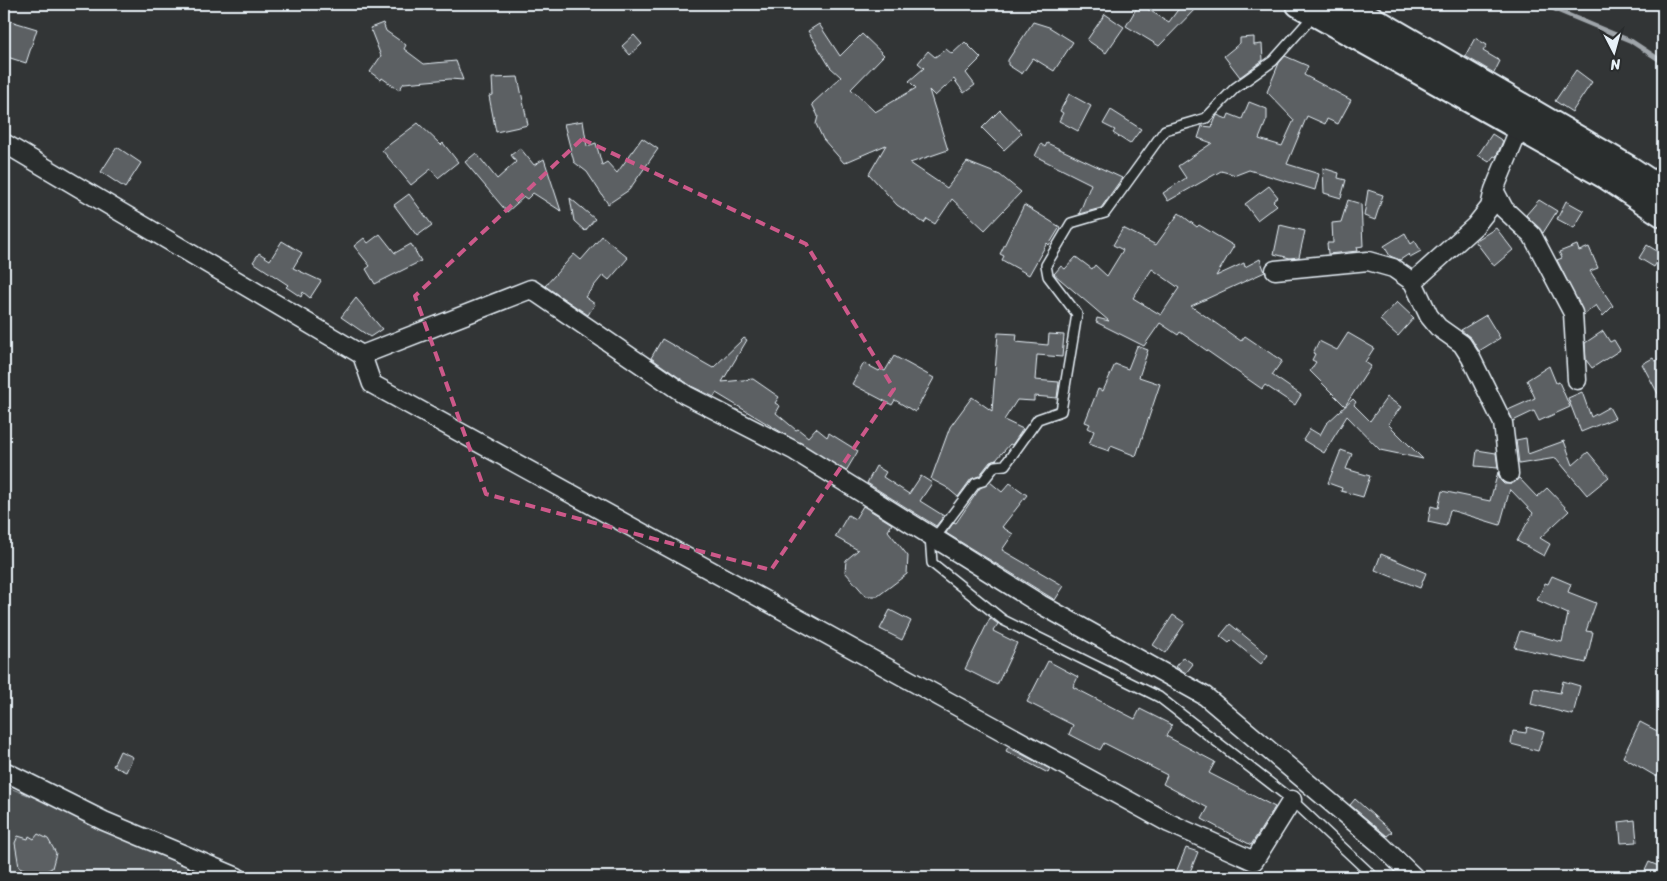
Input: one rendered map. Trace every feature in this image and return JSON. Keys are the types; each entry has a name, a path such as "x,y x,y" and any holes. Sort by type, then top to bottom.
{"main road":[{"path":"1346,4 1628,168 1663,191"},
{"path":"1308,8 1606,176 1663,214"}],"street":[{"path":"1413,282 1475,226 1490,207 1494,190 1520,127"},
{"path":"4,143 362,355 372,384 1169,823 1254,861 1292,800"},
{"path":"1494,190 1504,208 1532,235 1573,313 1577,380"},
{"path":"1275,270 1368,261 1393,268 1413,282 1429,316 1438,327 1462,344 1471,358 1503,423 1509,474"},
{"path":"362,355 532,289 686,395 795,451 1040,604 1205,696 1380,844 1414,877"},
{"path":"4,771 104,821 237,877"}],"lane":[{"path":"1308,8 1273,61 1235,88 1206,118 1165,130 1106,212 1071,223 1046,265 1048,276 1077,314 1061,411 1038,419 1005,465 995,466 983,481 976,483 932,538 932,563 1004,620 1159,697 1292,800 1374,877"}],"highlighted area":[{"path":"582,139 806,244 894,389 771,570 486,494 415,296"}],"shaded area":[{"path":"4,787 7,787 243,877 4,877"}],"building":[{"path":"1139,4 1169,22 1182,4 1200,4 1159,46 1126,26"},
{"path":"1105,14 1124,27 1106,53 1087,40"},
{"path":"4,19 37,29 26,63 4,56"},
{"path":"1033,22 1049,27 1073,42 1054,71 1033,58 1022,74 1008,65 1008,60"},
{"path":"383,23 386,31 406,45 404,49 424,64 456,61 463,80 450,79 404,83 399,90 382,78 381,80 370,72 381,56 370,28"},
{"path":"819,24 840,56 862,34 884,55 851,89 875,112 916,88 909,81 924,68 918,63 928,51 935,57 946,49 952,54 965,42 981,58 966,73 975,85 964,93 954,79 935,96 929,90 948,150 910,163 947,188 967,162 1000,175 1021,192 985,230 952,199 935,224 927,219 924,223 897,205 869,174 886,145 844,163 823,139 816,124 818,116 812,104 841,77 830,67 808,31"},
{"path":"634,35 642,44 630,55 622,46"},
{"path":"1254,37 1254,45 1262,44 1263,60 1240,77 1224,56 1240,43 1240,38"},
{"path":"1475,38 1487,45 1483,51 1500,61 1494,73 1465,56"},
{"path":"1285,56 1308,66 1304,75 1351,100 1338,124 1327,119 1325,124 1307,116 1287,164 1319,174 1315,190 1249,170 1236,175 1221,171 1168,201 1163,193 1186,178 1178,166 1212,143 1198,138 1202,126 1212,127 1217,115 1227,119 1229,114 1242,119 1249,102 1267,109 1267,119 1259,139 1282,146 1294,120 1267,92 1279,63"},
{"path":"1576,70 1592,82 1572,112 1555,101"},
{"path":"518,77 528,125 496,132 489,96 493,95 492,78"},
{"path":"1069,94 1091,106 1078,131 1059,121 1063,113 1060,111"},
{"path":"1000,110 1022,133 1004,150 982,128"},
{"path":"1111,110 1141,129 1130,144 1113,133 1115,130 1103,124"},
{"path":"583,121 587,146 596,143 602,165 607,162 617,173 642,138 658,149 629,190 608,204 587,172 574,162 564,124"},
{"path":"418,123 441,145 443,143 458,162 438,178 431,169 411,185 382,150"},
{"path":"1492,134 1503,141 1496,157 1494,156 1489,162 1478,155"},
{"path":"1047,143 1122,178 1101,208 1079,214 1091,184 1035,156 1041,144 1045,147"},
{"path":"117,147 141,163 125,188 101,172"},
{"path":"520,148 534,165 544,159 561,211 533,193 527,199 524,197 507,212 465,162 476,153 497,179 516,162 511,155"},
{"path":"1323,168 1339,173 1338,178 1346,180 1341,198 1324,193"},
{"path":"1269,186 1278,197 1273,201 1277,205 1257,220 1245,204"},
{"path":"1368,190 1383,195 1375,220 1364,216"},
{"path":"409,194 432,225 417,236 394,205"},
{"path":"570,198 595,219 585,231 574,221"},
{"path":"1348,200 1361,204 1363,246 1357,247 1358,251 1328,254 1327,243 1333,243 1332,223 1341,222"},
{"path":"1539,200 1557,211 1543,233 1526,215"},
{"path":"1566,201 1584,211 1574,228 1557,219"},
{"path":"1024,205 1060,227 1049,245 1047,243 1029,275 1002,260 1004,256 1000,254"},
{"path":"1179,213 1197,227 1199,225 1234,246 1216,276 1244,263 1245,267 1260,259 1265,272 1191,306 1241,341 1245,336 1282,361 1272,375 1301,395 1295,405 1265,385 1262,389 1180,332 1178,335 1160,323 1144,346 1096,322 1097,318 1109,321 1054,274 1061,266 1065,269 1076,257 1092,269 1095,265 1107,276 1123,250 1113,245 1123,228 1156,245","holes":["1152,269 1179,288 1161,315 1133,298"]},
{"path":"1280,225 1305,231 1299,257 1290,258 1274,254"},
{"path":"1496,228 1513,250 1494,266 1475,241"},
{"path":"1405,233 1411,244 1415,241 1421,251 1410,257 1409,254 1400,260 1390,256 1384,246"},
{"path":"380,234 395,253 411,244 421,261 375,284 366,269 370,266 354,246 364,238 368,243"},
{"path":"602,236 628,258 609,280 603,275 585,297 595,304 588,315 545,286 574,254 581,260"},
{"path":"282,241 302,253 293,268 321,281 310,298 303,292 301,297 286,287 288,285 253,262 259,253 270,260"},
{"path":"1577,245 1579,251 1589,247 1598,268 1590,271 1613,306 1603,316 1596,305 1584,315 1557,260 1562,258 1559,252"},
{"path":"1647,245 1662,254 1654,267 1639,258"},
{"path":"356,298 382,329 370,337 341,317"},
{"path":"1397,302 1414,318 1398,336 1380,320"},
{"path":"1486,315 1500,338 1479,351 1471,338 1461,330"},
{"path":"1603,331 1610,342 1614,340 1620,350 1592,368 1586,360 1585,343"},
{"path":"998,333 1017,334 1016,342 1048,345 1049,334 1064,335 1062,357 1037,355 1035,380 1059,382 1057,398 1034,396 1034,401 1017,400 1004,420 1023,429 1012,445 1010,444 996,460 990,462 979,476 971,479 958,497 946,487 931,479 950,427 972,397 992,411"},
{"path":"1348,333 1374,348 1365,362 1371,366 1345,406 1310,371 1316,362 1312,360 1315,354 1313,353 1319,341 1337,350"},
{"path":"744,338 747,340 722,382 753,379 779,397 775,403 780,406 776,413 796,430 798,429 808,437 816,428 827,437 829,433 858,451 846,471 716,393 714,397 691,386 651,358 662,339 713,368"},
{"path":"1137,346 1148,350 1139,377 1160,384 1136,456 1111,446 1109,451 1089,444 1094,431 1088,428 1090,424 1085,422 1098,389 1103,391 1115,364 1128,369"},
{"path":"894,356 934,378 915,412 895,400 892,405 852,384 864,363 879,371 881,369 885,371"},
{"path":"1663,357 1663,403 1642,364 1653,358 1655,361"},
{"path":"1549,366 1556,383 1559,382 1570,407 1539,421 1534,411 1513,421 1508,410 1535,398 1527,380"},
{"path":"1582,392 1591,417 1609,407 1615,418 1581,432 1568,398"},
{"path":"1387,397 1401,407 1388,424 1423,459 1380,450 1347,416 1324,453 1303,440 1310,429 1320,435 1326,424 1353,399 1356,402 1354,405 1370,421"},
{"path":"1526,438 1528,454 1564,441 1573,465 1588,452 1609,477 1587,495 1556,458 1519,464 1516,440"},
{"path":"1341,450 1352,454 1346,469 1370,476 1363,497 1341,491 1342,488 1328,483"},
{"path":"1477,450 1496,453 1498,468 1475,466"},
{"path":"876,466 886,472 883,477 909,494 921,476 932,483 920,501 944,516 936,526 867,483"},
{"path":"1498,472 1500,480 1504,484 1511,484 1519,478 1537,497 1547,488 1569,511 1540,538 1550,544 1544,556 1517,541 1533,513 1510,489 1500,525 1450,510 1446,526 1428,522 1431,506 1438,508 1442,491 1490,501"},
{"path":"990,482 1002,492 1010,483 1027,495 1002,527 1013,534 1002,550 1064,586 1055,600 946,533 954,522 956,523 980,488"},
{"path":"863,506 892,524 888,531 908,556 907,574 878,596 866,596 845,572 846,560 858,550 835,537 848,515 855,519"},
{"path":"1381,554 1426,573 1420,588 1375,570"},
{"path":"1552,576 1571,584 1568,592 1596,603 1586,631 1593,632 1586,663 1514,647 1520,631 1562,642 1568,614 1537,600 1545,583 1548,584"},
{"path":"890,610 911,621 902,640 880,629"},
{"path":"1173,615 1185,623 1165,653 1153,645"},
{"path":"990,618 998,624 993,631 1017,643 997,685 965,669"},
{"path":"1230,624 1268,655 1261,664 1232,640 1229,643 1220,636"},
{"path":"1183,657 1193,664 1186,673 1176,667"},
{"path":"1048,661 1078,677 1073,687 1135,719 1140,709 1172,725 1166,736 1215,762 1209,773 1275,807 1251,845 1202,819 1208,808 1163,784 1167,775 1104,743 1100,750 1069,734 1073,725 1027,702"},
{"path":"1563,681 1580,686 1573,715 1531,704 1534,688 1560,693"},
{"path":"1640,722 1663,734 1663,764 1657,777 1623,757"},
{"path":"1527,727 1544,732 1538,751 1511,744 1513,731 1526,733"},
{"path":"1008,747 1050,769 1048,773 1006,751"},
{"path":"120,751 133,757 126,772 113,766"},
{"path":"1355,799 1392,832 1387,836 1350,805"},
{"path":"1635,820 1637,842 1621,843 1619,822"},
{"path":"38,834 48,839 56,853 52,868 38,875 19,867 15,843 18,836 28,839 29,836 34,839"},
{"path":"1186,848 1198,852 1188,877 1174,877"},
{"path":"1649,862 1661,867 1656,877 1642,877"}],"waterway":[{"path":"1542,4 1631,41 1663,62"}]}
